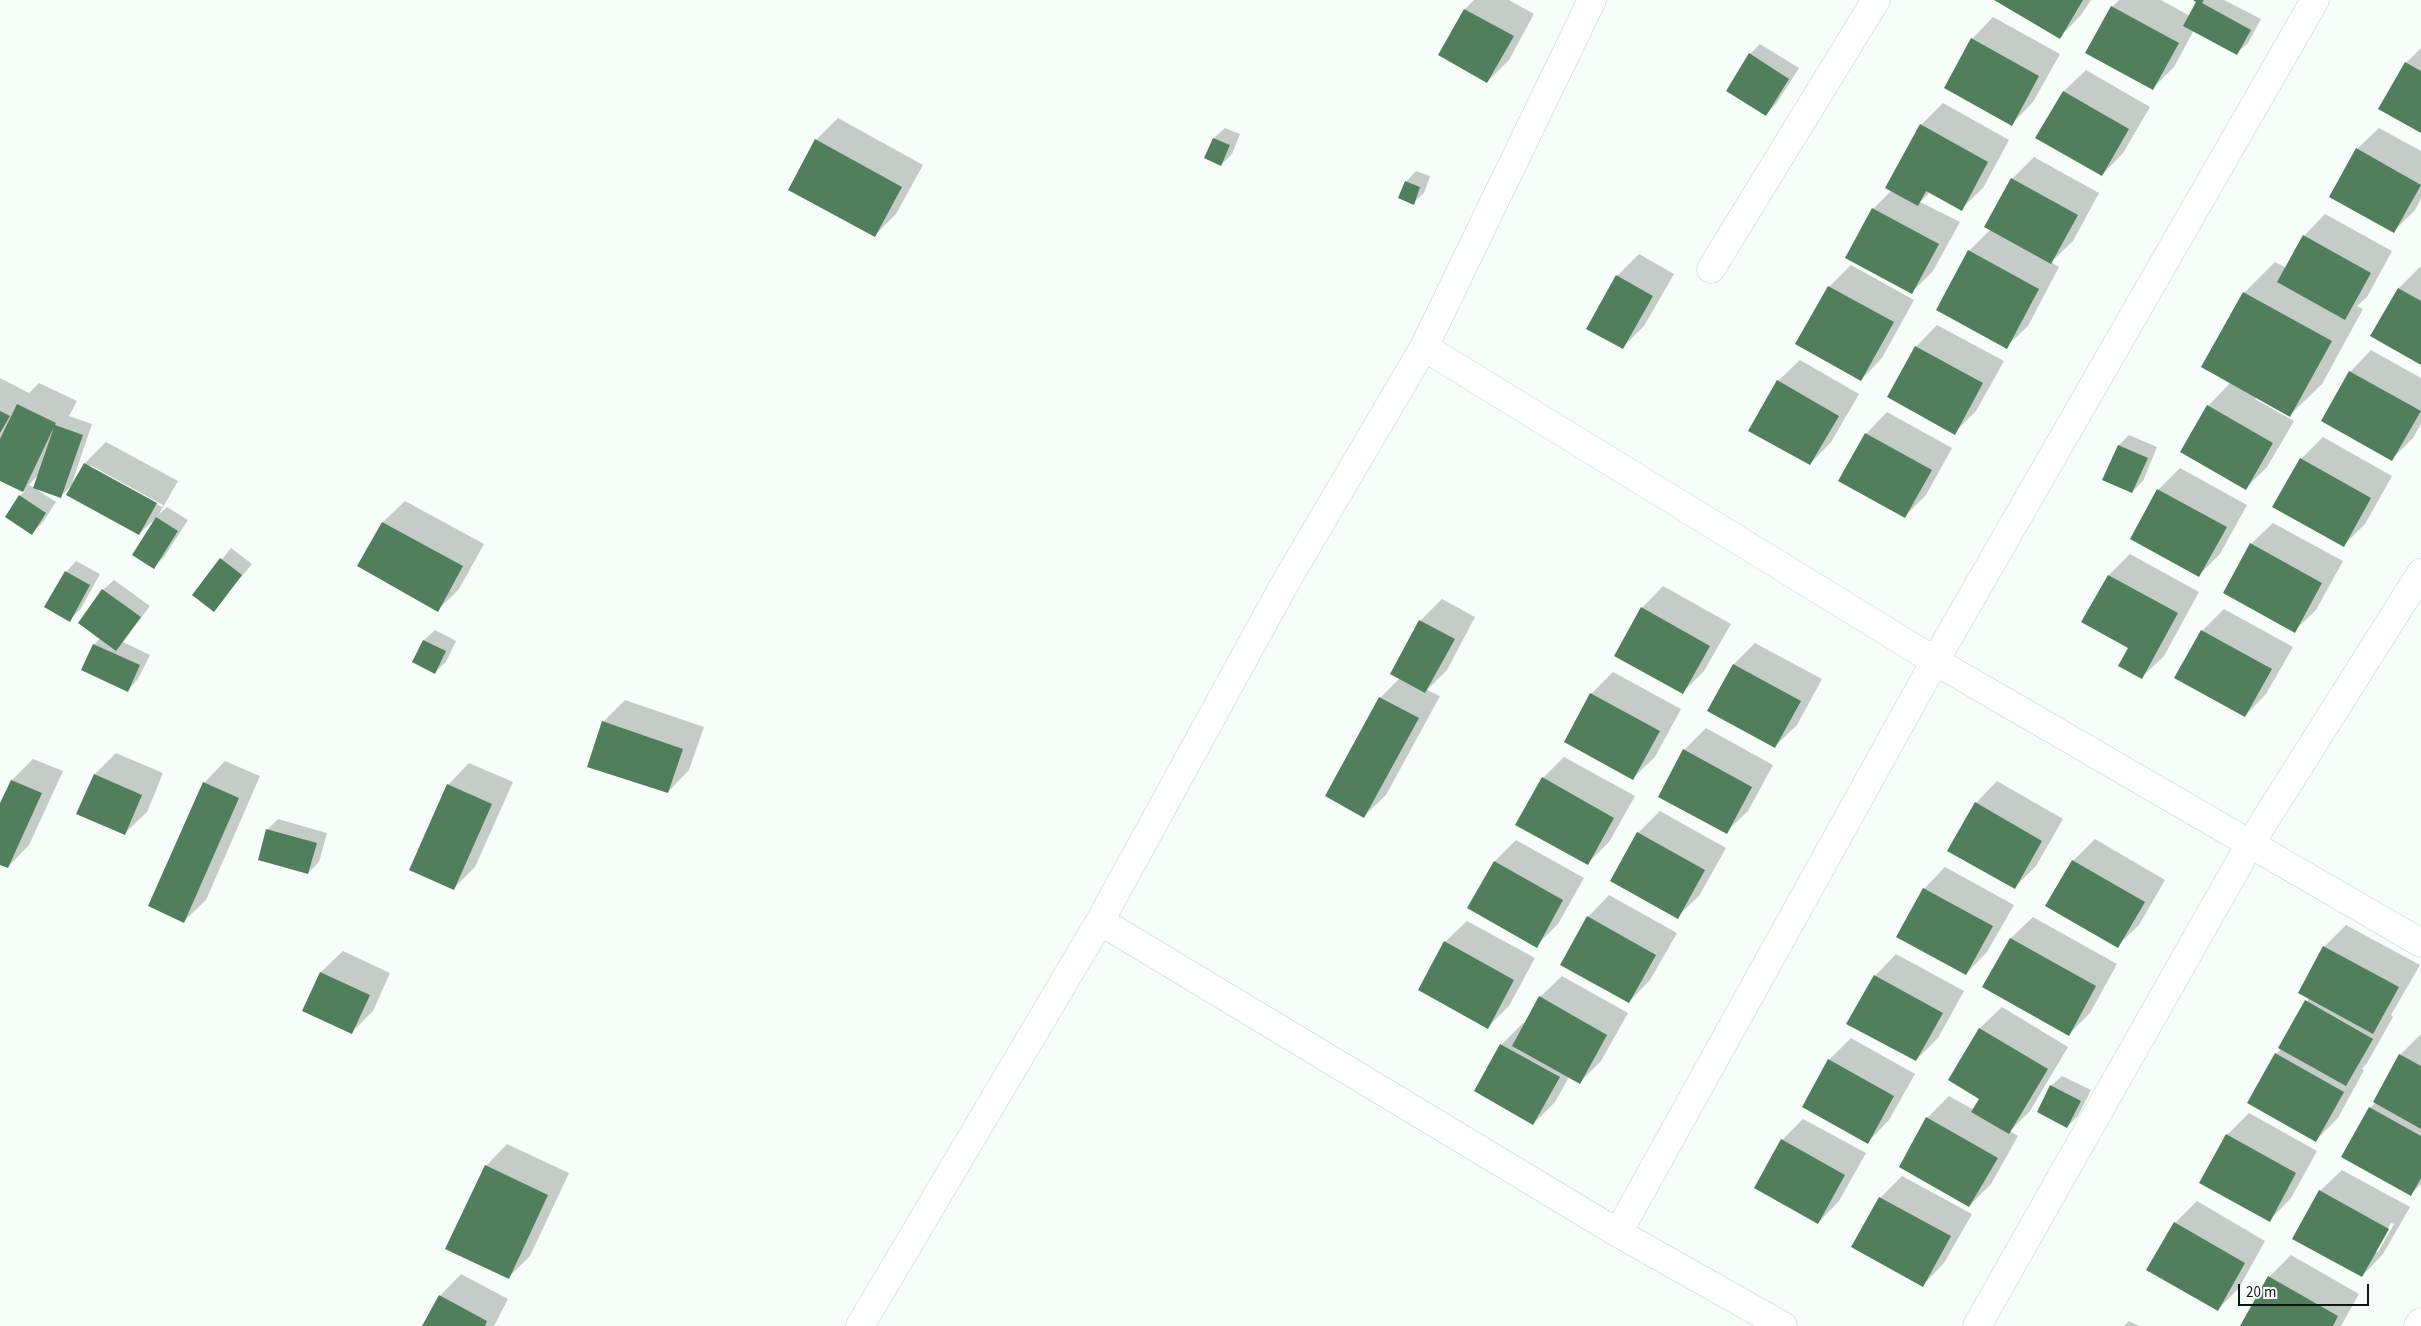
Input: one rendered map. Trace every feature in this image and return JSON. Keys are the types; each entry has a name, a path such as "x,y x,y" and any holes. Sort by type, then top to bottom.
{"street":[{"path":"860,1326 1100,921 1284,585 1424,348 1592,0"},
{"path":"1711,269 1876,0"},
{"path":"1618,1232 1935,661 2315,0"},
{"path":"1424,348 1935,661 2421,942"},
{"path":"1977,1326 2250,844 2421,573"},
{"path":"1100,921 1618,1232 1783,1326"},
{"path":"2418,1326 2421,1322"}],"building":[{"path":"1994,0 2083,0 2060,39"},
{"path":"2193,0 2204,0 2202,3 2251,30 2237,55 2183,26 2196,2"},
{"path":"2111,6 2179,43 2153,90 2085,53"},
{"path":"1464,9 1514,36 1487,83 1438,55"},
{"path":"1971,38 2039,76 2012,126 1944,88"},
{"path":"1749,53 1789,79 1766,116 1726,91"},
{"path":"2405,62 2421,71 2421,133 2378,109"},
{"path":"2063,91 2129,129 2102,176 2035,138"},
{"path":"1920,124 1988,162 1962,211 1926,191 1918,206 1885,188"},
{"path":"1213,138 1230,145 1221,166 1204,158"},
{"path":"815,139 902,187 875,237 788,190"},
{"path":"2356,148 2421,185 2394,233 2329,197"},
{"path":"2011,178 2078,215 2051,264 1984,227"},
{"path":"1405,181 1420,187 1414,205 1398,198"},
{"path":"1872,208 1939,244 1912,294 1845,258"},
{"path":"2303,235 2371,273 2345,320 2277,282"},
{"path":"1968,250 2039,289 2007,349 1936,310"},
{"path":"1616,275 1653,296 1623,349 1586,329"},
{"path":"1828,286 1894,322 1861,381 1795,344"},
{"path":"2398,288 2421,301 2421,365 2370,336"},
{"path":"2243,292 2332,341 2290,417 2201,367"},
{"path":"1915,346 1983,383 1955,435 1887,397"},
{"path":"2349,371 2421,411 2392,461 2321,421"},
{"path":"1777,380 1839,416 1810,465 1748,431"},
{"path":"17,404 56,423 55,425 83,435 61,498 33,488 54,427 23,492 0,481 0,439"},
{"path":"2207,405 2273,443 2246,490 2180,452"},
{"path":"0,411 10,416 0,433"},
{"path":"1865,433 1932,470 1905,518 1838,481"},
{"path":"2118,445 2148,458 2132,493 2102,480"},
{"path":"2300,458 2371,498 2344,547 2272,507"},
{"path":"84,463 157,503 139,535 66,495"},
{"path":"2157,489 2227,527 2199,577 2130,539"},
{"path":"19,495 46,513 32,535 5,517"},
{"path":"156,517 178,531 154,569 132,555"},
{"path":"382,522 463,566 438,612 357,566"},
{"path":"2250,543 2322,583 2295,633 2223,593"},
{"path":"220,558 242,575 214,612 192,595"},
{"path":"65,571 90,585 70,622 44,607"},
{"path":"2108,575 2178,613 2142,679 2118,666 2128,648 2081,622"},
{"path":"102,589 141,617 116,651 78,623"},
{"path":"1641,607 1710,646 1683,694 1614,656"},
{"path":"1419,620 1455,639 1425,693 1390,674"},
{"path":"2201,630 2272,669 2245,717 2174,678"},
{"path":"423,640 446,651 435,674 412,662"},
{"path":"93,644 140,665 128,692 81,670"},
{"path":"1733,664 1801,701 1775,748 1707,711"},
{"path":"1590,693 1660,731 1633,780 1564,742"},
{"path":"1379,697 1419,718 1364,818 1325,796"},
{"path":"602,721 683,749 668,793 587,767"},
{"path":"1683,749 1752,787 1727,834 1658,797"},
{"path":"94,774 142,795 125,835 76,814"},
{"path":"1542,777 1614,818 1588,865 1515,825"},
{"path":"11,780 42,793 8,868 0,865 0,803"},
{"path":"203,782 239,798 184,923 148,906"},
{"path":"447,784 492,804 454,890 409,870"},
{"path":"1975,802 2042,841 2015,889 1947,851"},
{"path":"266,829 317,843 308,874 258,860"},
{"path":"1637,832 1705,870 1678,919 1610,881"},
{"path":"2072,860 2145,902 2118,948 2045,906"},
{"path":"1494,861 1563,900 1537,948 1467,908"},
{"path":"1923,888 1993,926 1966,975 1896,937"},
{"path":"1587,916 1656,955 1629,1003 1560,965"},
{"path":"2010,938 2096,986 2069,1036 1982,987"},
{"path":"1444,941 1514,980 1488,1029 1418,990"},
{"path":"2323,946 2399,987 2373,1034 2298,993"},
{"path":"320,972 370,995 352,1034 302,1011"},
{"path":"1874,975 1943,1013 1916,1061 1846,1024"},
{"path":"1539,996 1607,1035 1580,1084 1512,1046"},
{"path":"2305,1000 2373,1039 2346,1086 2278,1048"},
{"path":"1979,1028 2048,1069 2009,1134 1971,1112 1979,1099 1948,1080"},
{"path":"1500,1044 1560,1077 1533,1125 1474,1091"},
{"path":"2275,1053 2344,1092 2316,1142 2247,1103"},
{"path":"2399,1054 2421,1066 2421,1129 2373,1102"},
{"path":"1828,1059 1894,1096 1868,1144 1802,1107"},
{"path":"2050,1085 2081,1101 2067,1128 2037,1112"},
{"path":"2369,1107 2421,1136 2421,1178 2411,1196 2341,1157"},
{"path":"1926,1117 1998,1158 1969,1207 1899,1167"},
{"path":"2226,1134 2296,1173 2270,1222 2199,1183"},
{"path":"1781,1139 1845,1175 1818,1224 1754,1188"},
{"path":"485,1165 548,1195 509,1279 445,1249"},
{"path":"2319,1190 2389,1229 2362,1277 2292,1239"},
{"path":"1879,1197 1951,1236 1923,1287 1851,1247"},
{"path":"2174,1222 2245,1263 2218,1311 2146,1270"},
{"path":"2268,1276 2338,1316 2333,1326 2240,1326"},
{"path":"439,1295 487,1321 485,1326 422,1326"}]}
